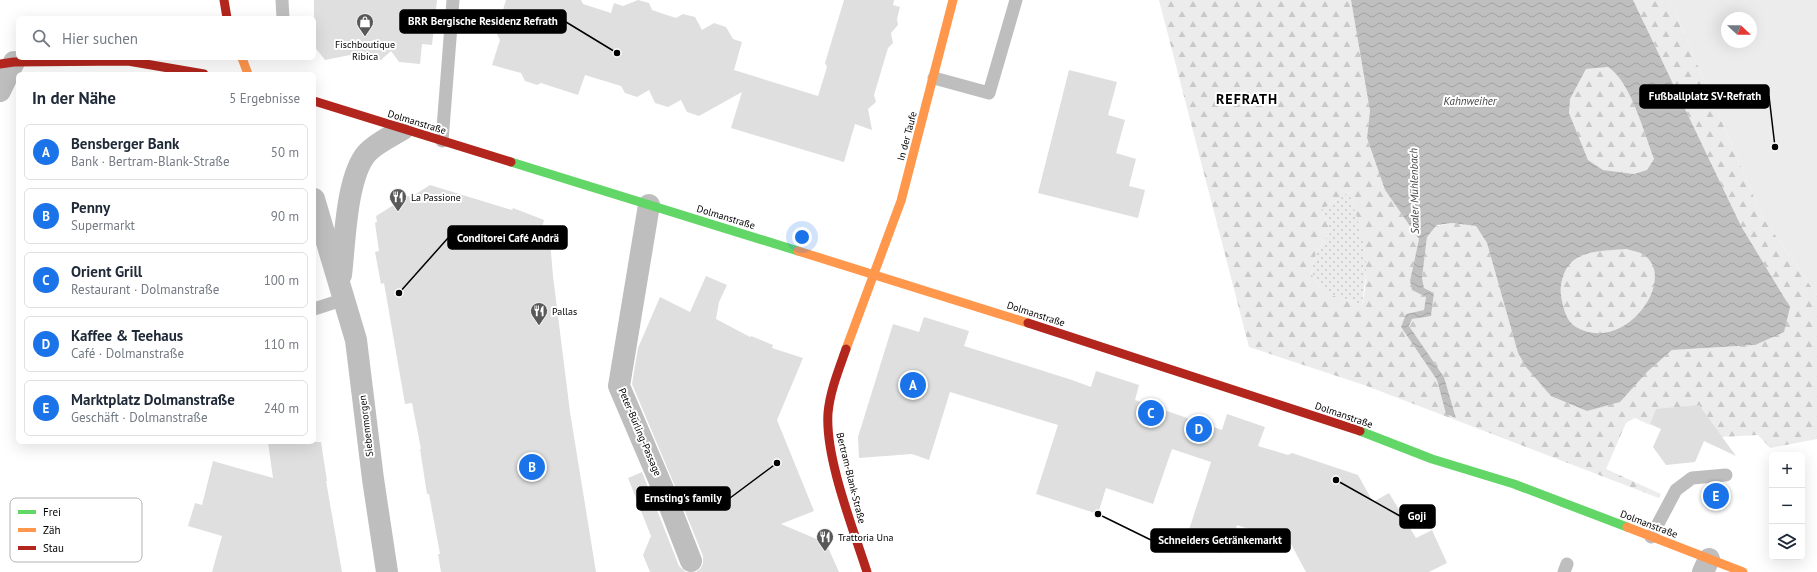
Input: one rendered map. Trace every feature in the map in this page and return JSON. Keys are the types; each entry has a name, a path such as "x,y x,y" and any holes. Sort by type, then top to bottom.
{"main road":[{"path":"224,0 227,16"},
{"name":"In der Taufe","path":"874,275 901,201 953,0"},
{"path":"243,60 247,72"},
{"path":"7,63 128,61 192,72"},
{"name":"Dolmanstraße","path":"316,102 874,275 1186,374 1367,434 1432,459 1514,484 1651,537 1706,566 1743,572"},
{"name":"Bertram-Blank-Straße","path":"867,572 838,480 829,440 828,425 834,385 855,322 874,275"}],"street":[{"path":"0,91 7,63"},
{"name":"Siebenmorgen","path":"342,291 352,186 361,160 369,151 403,129"},
{"name":"Peter-Bürling-Passage","path":"649,205 619,386 663,489 691,561"},
{"name":"Siebenmorgen","path":"316,206 356,340 373,479 387,572"}],"lane":[{"path":"282,0 283,16"},
{"path":"442,141 453,0"},
{"path":"934,78 989,93 1016,0"},
{"path":"316,308 342,291"},
{"path":"1651,537 1676,490 1692,478 1726,475"}],"green space":[{"path":"1159,0 1351,0 1370,111 1367,138 1385,190 1419,239 1410,282 1413,290 1426,297 1424,310 1406,314 1401,327 1437,380 1446,414 1456,418 1444,377 1409,326 1412,319 1431,315 1434,293 1424,288 1422,278 1427,237 1437,226 1452,223 1476,226 1487,243 1518,353 1526,367 1647,372 1672,350 1755,345 1790,307 1741,226 1633,0 1670,0 1762,216 1817,295 1817,439 1770,448 1758,435 1721,437 1656,410 1650,425 1635,418 1626,423 1606,469 1661,494 1659,498 1364,385 1249,347","holes":["1349,192 1354,207 1366,261 1365,290 1362,305 1325,293 1311,274 1316,253 1331,231 1321,210"]},
{"path":"1670,0 1817,0 1817,295 1762,216"},
{"path":"1608,67 1616,74 1623,84 1636,109 1654,159 1648,170 1634,174 1602,170 1588,160 1569,113 1570,99 1586,69"},
{"path":"1349,192 1361,228 1367,265 1362,305 1325,293 1311,274 1316,253 1331,231 1321,210"},
{"path":"1627,249 1642,254 1652,264 1655,278 1652,294 1643,309 1630,322 1614,331 1595,333 1573,325 1566,316 1561,294 1562,281 1568,266 1574,260 1590,253"}],"water":[{"name":"Kahnweiher","path":"1351,0 1633,0 1741,226 1790,307 1784,332 1755,345 1672,350 1647,372 1620,402 1587,411 1551,396 1526,367 1518,353 1487,243 1476,226 1452,223 1437,225 1427,237 1422,278 1424,288 1434,293 1431,316 1412,319 1409,326 1444,377 1456,418 1446,414 1437,380 1401,327 1406,314 1424,310 1426,297 1412,290 1410,281 1419,239 1385,190 1367,138 1370,111","holes":["1608,67 1616,74 1623,84 1641,122 1654,159 1647,170 1634,174 1603,170 1588,160 1569,113 1570,99 1586,69","1627,249 1642,254 1652,264 1655,278 1651,294 1642,309 1629,322 1613,331 1595,333 1573,325 1566,316 1561,294 1562,281 1568,266 1574,260 1590,253"]}],"building":[{"path":"314,0 437,0 432,45 422,44 420,64 399,62 391,51 381,60 364,58 360,53 325,60 316,49 316,16 314,16"},
{"path":"506,0 581,0 583,4 611,13 614,3 623,6 638,0 649,3 652,10 676,18 683,14 695,17 702,30 714,23 726,27 733,39 742,42 734,70 818,96 827,67 825,63 844,0 894,0 893,5 900,7 897,19 898,25 891,33 893,43 888,48 874,95 876,102 868,109 872,130 855,124 844,162 731,128 742,92 699,116 687,112 681,100 668,107 655,103 649,90 637,97 625,93 621,86 585,75 578,95 541,83 537,85 525,81 521,73 492,65 500,40 496,32"},
{"path":"1069,70 1117,82 1108,115 1125,120 1116,153 1136,159 1129,186 1145,190 1138,218 1038,193"},
{"path":"430,185 512,210 513,208 544,220 542,227 549,229 553,276 570,412 596,572 441,572 438,554 440,554 429,494 427,494 421,449 412,403 405,404 384,283 381,284 375,252 379,251 375,223 377,222 376,216 408,196 411,197"},
{"path":"706,276 727,285 719,302 716,319 750,337 751,336 773,345 772,348 803,358 777,420 814,511 781,524 826,543 839,572 696,572 701,568 703,556 632,384 638,348 660,297 690,312"},
{"path":"924,317 969,331 964,346 1091,387 1096,371 1139,385 1135,400 1222,430 1227,414 1265,427 1258,446 1288,455 1292,453 1358,475 1373,502 1389,493 1416,538 1432,530 1447,563 1429,572 1306,572 1291,544 1237,525 1233,538 1225,541 1221,553 1185,542 1211,462 1172,449 1153,504 1106,488 1098,514 1036,494 1058,425 950,392 929,460 912,454 859,458 858,437 893,324 919,332"},
{"path":"1699,405 1736,456 1704,441 1695,462 1666,465 1653,447 1661,429 1650,424 1656,409"},
{"path":"316,442 321,442 326,481 342,572 212,572 222,536 188,526 195,503 202,505 213,461 273,478 268,444 316,444"},
{"path":"642,472 679,566 686,572 650,572 643,555 651,536 628,478"}],"traffic: fast":[{"path":"511,162 798,251"},
{"path":"1360,431 1432,459 1514,484 1627,527"}],"traffic: slow":[{"path":"846,349 901,201 953,0"},
{"path":"243,60 247,72"},
{"path":"798,251 1028,323"},
{"path":"1627,527 1743,572"}],"traffic: jam":[{"path":"224,0 227,16"},
{"path":"0,64 14,62 128,61 192,72"},
{"path":"316,102 511,162"},
{"path":"1028,323 1360,431"},
{"path":"846,349 835,380 831,397 828,413 828,431 835,471 841,493 867,572"}],"place":[{"name":"Fischboutique Ribica","path":"365,37"},
{"name":"BRR Bergische Residenz Refrath","path":"617,53"},
{"name":"Fußballplatz SV-Refrath","path":"1775,147"},
{"name":"La Passione","path":"398,212"},
{"name":"Conditorei Café Andrä","path":"399,293"},
{"name":"Pallas","path":"539,326"},
{"name":"Bensberger Bank","path":"913,385"},
{"name":"Orient Grill","path":"1151,413"},
{"name":"Kaffee & Teehaus","path":"1199,429"},
{"name":"Ernsting's family","path":"777,463"},
{"name":"Penny","path":"532,467"},
{"name":"Goji","path":"1336,480"},
{"name":"Marktplatz Dolmanstraße","path":"1716,496"},
{"name":"Schneiders Getränkemarkt","path":"1098,514"},
{"name":"Trattoria Una","path":"825,552"}],"district":[{"name":"REFRATH","path":"1247,99"}],"water label":[{"name":"Saaler Mühlenbach","path":"1414,191"}]}
